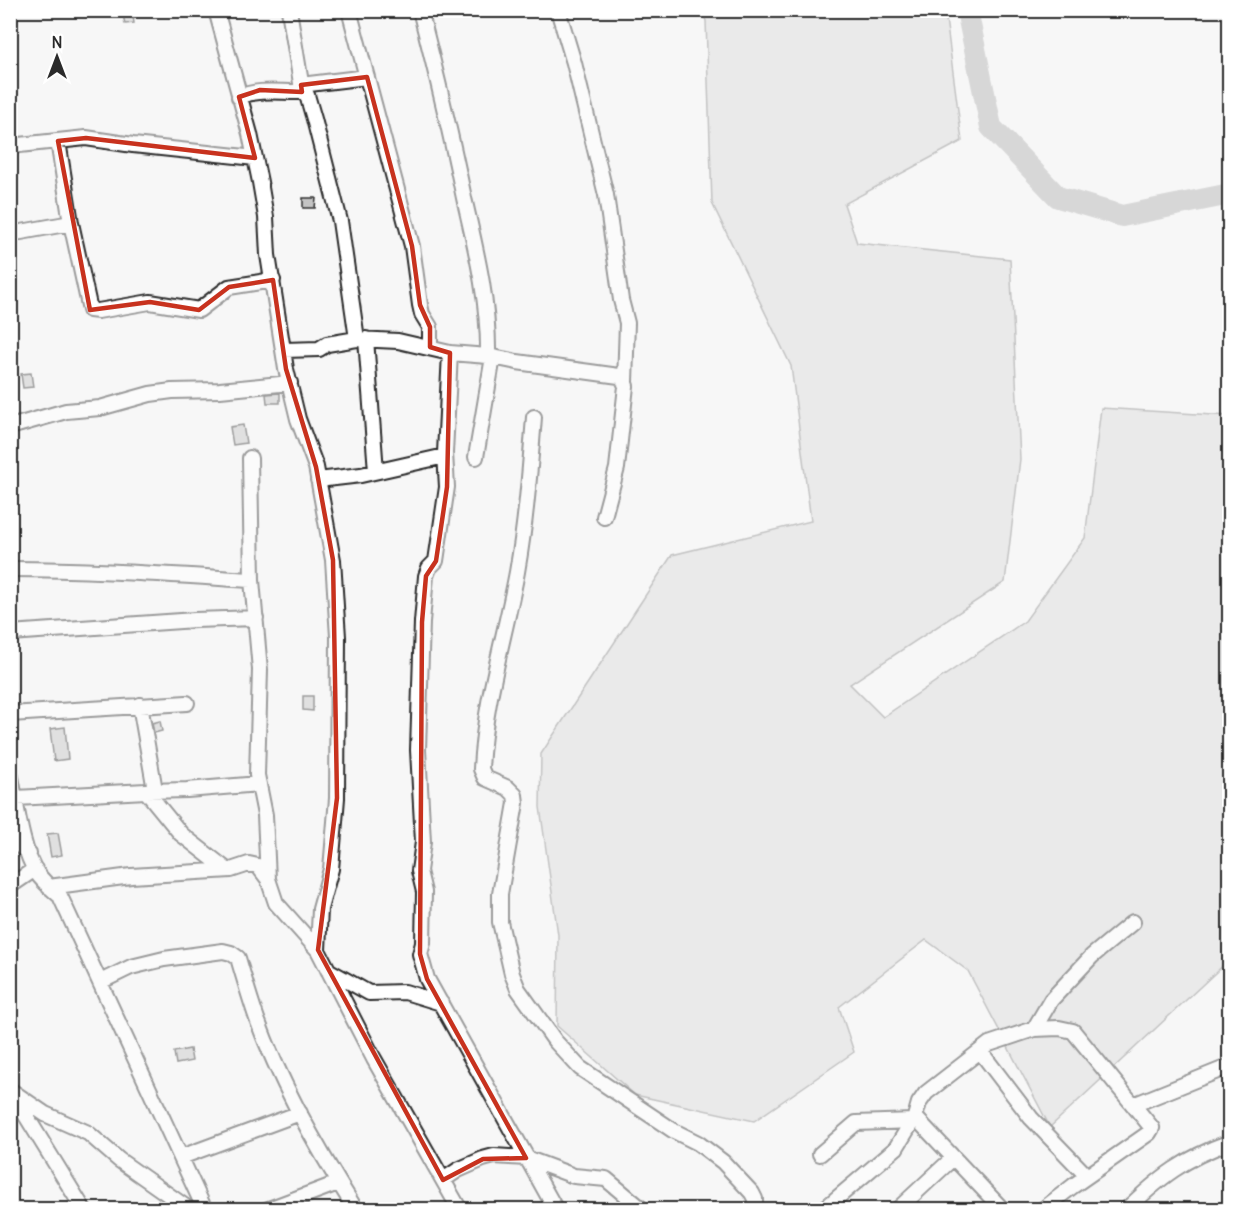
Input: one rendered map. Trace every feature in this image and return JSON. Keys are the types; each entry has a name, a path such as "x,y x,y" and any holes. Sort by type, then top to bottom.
{"street":[{"path":"216,10 255,158 266,217 266,234 290,384 298,419 316,467 333,560 338,637 337,798 331,869 320,909 318,950"},
{"path":"289,10 302,89 307,95 314,118 339,221 361,339 376,471"},
{"path":"349,10 412,246 420,304 430,327 430,347"},
{"path":"420,10 480,264 491,356 476,457"},
{"path":"558,10 574,63 606,195 621,300 627,323 628,348 618,458 604,517"},
{"path":"239,97 260,90 279,93 367,77"},
{"path":"10,146 86,138 255,158"},
{"path":"58,141 87,306 93,311 150,302 199,310 229,287 273,280"},
{"path":"10,234 71,223"},
{"path":"284,350 319,349 327,344 361,339 398,341 450,353 491,356 619,376 625,382"},
{"path":"450,353 445,456 447,487 436,561 428,571 425,592 418,750 423,842 419,871 424,892 423,943 420,954 428,979 556,1209"},
{"path":"10,427 66,411 100,408 161,392 290,384"},
{"path":"534,417 521,548 493,681 481,769 485,778 508,788 515,795 516,803 500,894 500,922 512,974 518,989 555,1041 580,1068 674,1131 698,1143 723,1162 752,1193 755,1198 755,1209"},
{"path":"318,480 376,471 445,456"},
{"path":"249,458 252,580 260,670 257,775 265,815 268,879"},
{"path":"10,569 78,569 158,576 252,580"},
{"path":"10,633 255,618"},
{"path":"10,714 188,703"},
{"path":"140,705 150,791 181,834 227,870"},
{"path":"10,772 29,854 35,869 48,887 60,896 205,1209"},
{"path":"16,798 187,790 259,784"},
{"path":"12,840 29,854"},
{"path":"48,887 131,876 227,870 245,865 253,865 262,870 268,879 276,903 318,950 374,1059 460,1209"},
{"path":"10,886 35,869"},
{"path":"1034,1029 1051,1000 1092,956 1133,922"},
{"path":"100,982 131,967 164,959 223,951 236,955 260,1027 300,1113 356,1209"},
{"path":"328,970 369,993 405,992 441,1003"},
{"path":"823,1209 891,1154 914,1119 926,1093 950,1072 994,1041 1034,1029 1059,1028 1073,1031 1150,1124 1151,1131 1042,1209"},
{"path":"980,1051 1032,1118 1087,1176"},
{"path":"1133,1105 1230,1066"},
{"path":"10,1091 84,1209"},
{"path":"10,1091 45,1114 88,1133 119,1160 190,1209"},
{"path":"182,1157 300,1113"},
{"path":"820,1154 856,1123 914,1119 1004,1209"},
{"path":"1126,1209 1172,1169 1202,1152 1230,1142"},
{"path":"443,1180 458,1170 494,1156 526,1158 574,1176 606,1179 643,1209"},
{"path":"897,1209 953,1158"},
{"path":"266,1209 339,1183"}],"highlighted area":[{"path":"367,77 412,246 420,305 430,327 430,347 450,353 447,487 436,561 426,576 422,622 420,954 427,979 526,1158 483,1159 443,1180 318,950 337,798 333,560 316,467 286,369 273,280 229,287 199,310 150,302 90,310 58,141 86,138 255,158 239,97 260,90 302,92 301,85"}],"shaded area":[{"path":"702,11 945,11 962,141 844,204 857,243 1010,259 1020,459 1005,582 850,684 883,717 1025,621 1085,538 1101,408 1229,416 1229,960 1050,1127 968,971 926,940 839,1007 854,1052 754,1121 635,1095 557,1026 558,935 540,807 541,754 672,555 811,521 791,366 712,203 706,21"}],"building":[{"path":"122,10 132,10 134,23 125,24"},
{"path":"303,198 316,198 315,208 303,208"},
{"path":"31,373 33,387 23,388 21,374"},
{"path":"280,393 280,403 267,403 266,394"},
{"path":"243,425 246,443 233,445 230,427"},
{"path":"303,696 313,696 313,711 303,710"},
{"path":"160,721 162,731 154,733 152,723"},
{"path":"65,727 68,759 54,761 50,729"},
{"path":"58,833 62,855 51,857 47,834"},
{"path":"190,1049 192,1061 176,1064 174,1052"}],"waterway":[{"path":"967,10 991,127 1058,197 1122,216 1230,194"}]}
